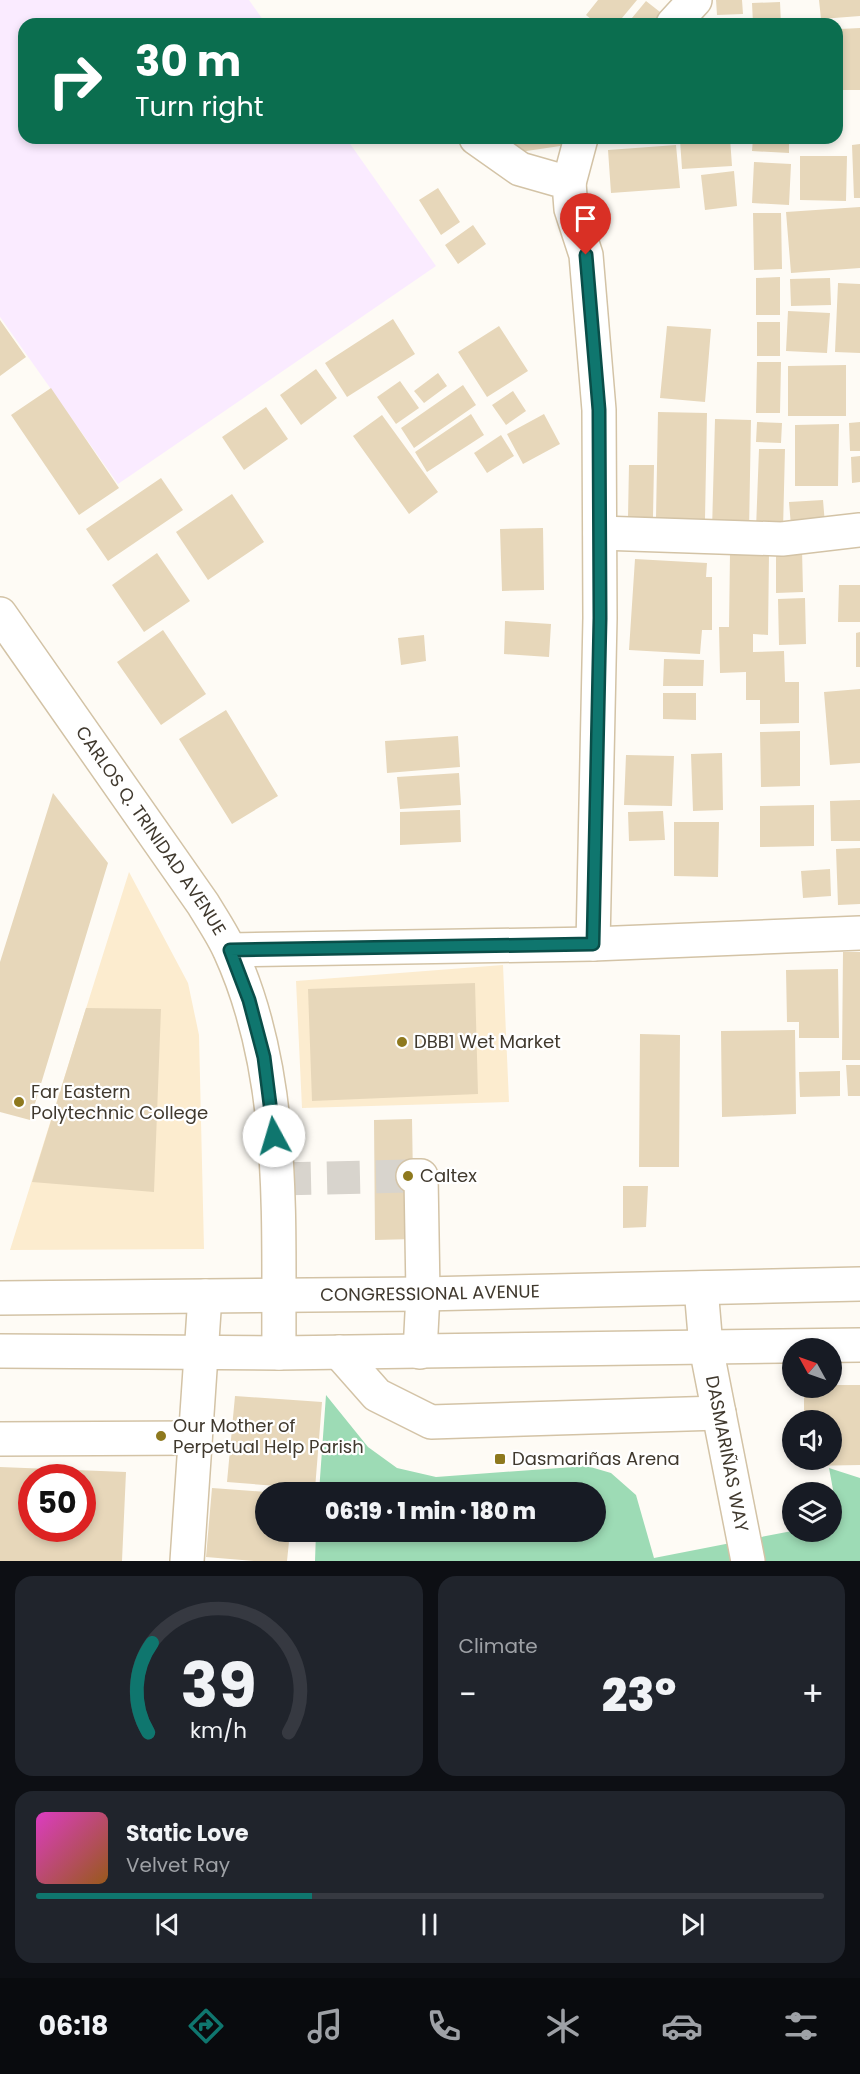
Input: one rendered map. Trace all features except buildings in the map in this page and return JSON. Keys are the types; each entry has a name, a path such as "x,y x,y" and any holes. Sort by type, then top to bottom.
{"street":[{"path":"679,18 695,0"},
{"path":"485,144 520,169 569,183"},
{"path":"579,144 569,183 571,209 586,255 599,410 600,618 593,944"},
{"path":"600,533 782,539 860,530"},
{"name":"CARLOS Q. TRINIDAD AVENUE","path":"5,631 202,904 230,950 249,1000 264,1057 273,1115 278,1179 279,1353"},
{"path":"230,950 593,944 860,933"},
{"path":"413,1176 422,1176 423,1294 420,1352"},
{"name":"CONGRESSIONAL AVENUE","path":"0,1298 423,1294 860,1284"},
{"name":"DASMARIÑAS WAY","path":"701,1288 706,1347 748,1561"},
{"path":"187,1561 205,1296"},
{"path":"0,1351 279,1353 860,1345"},
{"path":"339,1352 377,1395 431,1422 719,1413"},
{"path":"0,1439 195,1438"}],"shaded area":[{"path":"0,0 249,0 262,18 18,18 18,144 350,144 436,266 118,484 0,317"},
{"path":"129,872 188,983 199,1035 204,1249 10,1250"},
{"name":"DBB1 Wet Market","path":"503,965 509,1102 302,1108 296,981"}],"green space":[{"path":"326,1395 368,1447 397,1468 436,1477 587,1466 611,1473 636,1495 654,1558 782,1533 782,1542 842,1542 842,1482 832,1482 829,1470 835,1470 860,1478 860,1561 315,1561 316,1542 606,1542 606,1482 320,1482"}],"tunnel":[{"path":"278,1179 413,1176"}],"place":[{"name":"DBB1 Wet Market","path":"402,1042"},
{"name":"Far Eastern Polytechnic College","path":"19,1102"},
{"name":"Caltex","path":"408,1176"},
{"name":"Our Mother of Perpetual Help Parish","path":"161,1436"},
{"name":"Dasmariñas Arena","path":"500,1459"}],"route":[{"path":"274,1136 264,1057 249,1000 230,950 593,944 600,618 599,410 586,255"}]}
